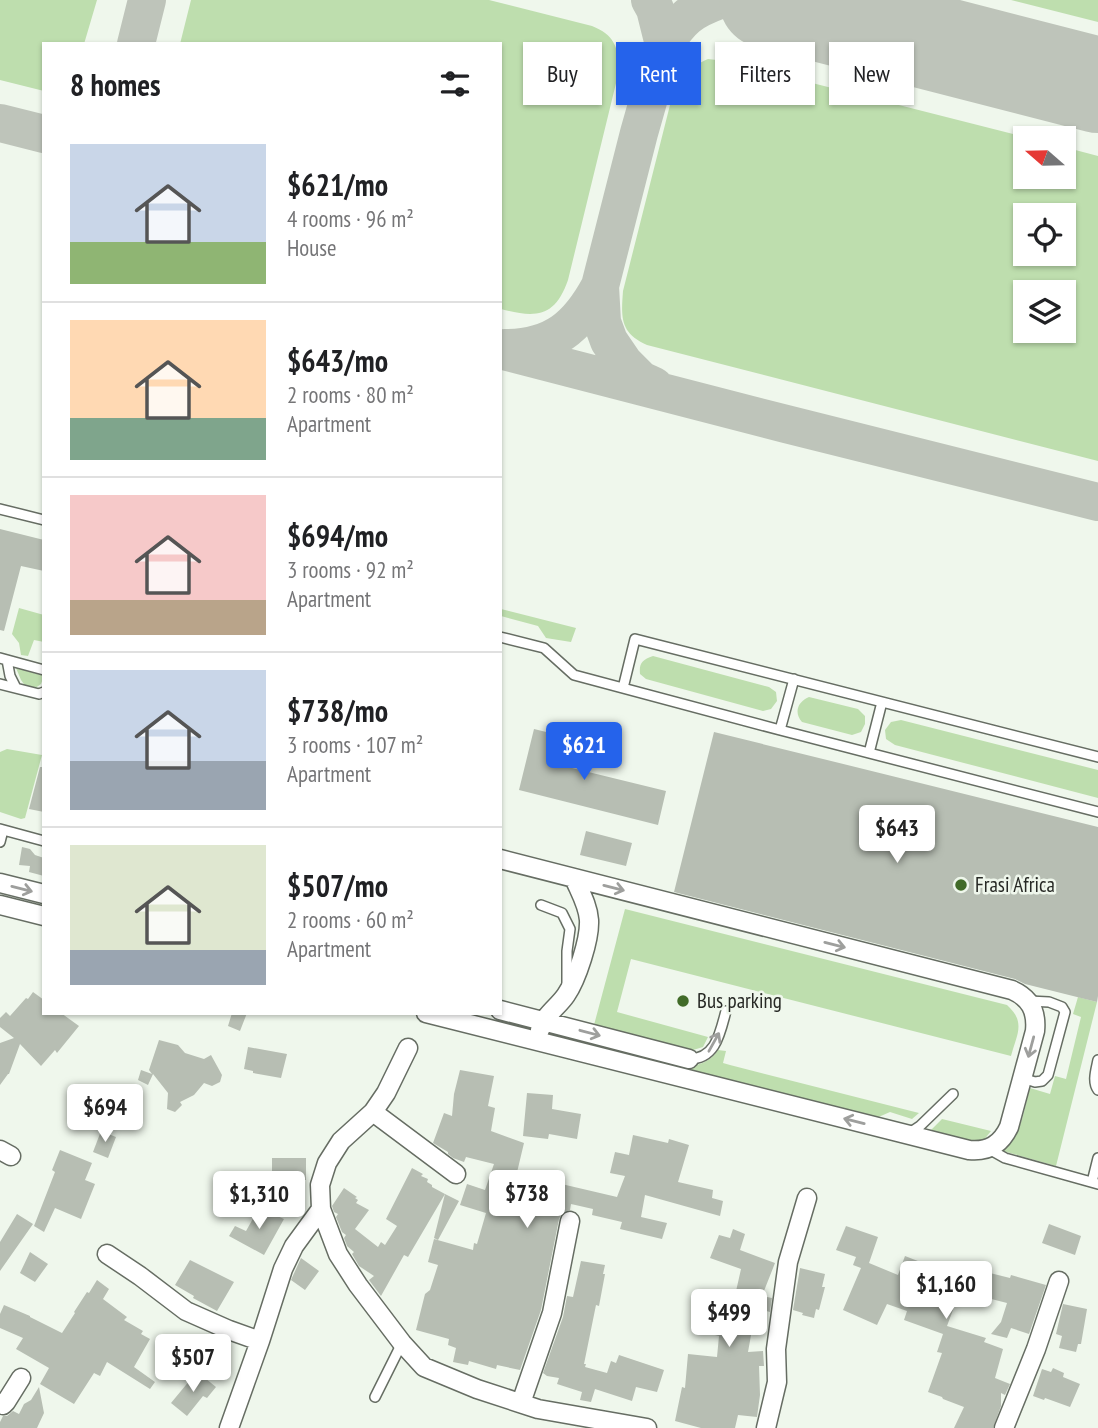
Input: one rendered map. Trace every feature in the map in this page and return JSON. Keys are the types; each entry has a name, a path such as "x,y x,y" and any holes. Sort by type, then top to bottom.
{"street":[{"path":"434,1015 969,1150 989,1149 998,1144 1009,1127 1036,1020 1029,1001 1021,994 502,860"},
{"path":"537,1041 543,1021 568,993 581,959 589,922 584,900 574,878"},
{"path":"0,883 42,894"},
{"path":"0,905 42,916"},
{"path":"502,1011 689,1059"},
{"path":"408,1048 386,1093 373,1112 341,1141 327,1163 320,1185 321,1209 338,1254 358,1286 424,1367 477,1390 538,1409 647,1428"},
{"path":"373,1112 456,1174"},
{"path":"766,1428 776,1382 776,1349 788,1262 807,1198"},
{"path":"229,1428 283,1269 294,1246 321,1209"},
{"path":"521,1403 552,1313 570,1221"},
{"path":"107,1254 186,1311 260,1341"},
{"path":"1004,1428 1036,1349 1059,1281"},
{"path":"0,1404 6,1402 20,1378"}],"lane":[{"path":"0,509 42,520"},
{"path":"502,638 544,648 574,675 1098,812"},
{"path":"623,688 635,639 1098,757"},
{"path":"3,659 42,669"},
{"path":"3,659 16,688"},
{"path":"780,730 794,679"},
{"path":"0,684 42,693"},
{"path":"869,753 882,702"},
{"path":"0,842 1,830 42,840"},
{"path":"541,905 562,913 570,929 567,951 568,993"},
{"path":"1022,1078 1035,1082 1042,1081 1048,1075 1065,1012 1062,1007 1049,1002 1029,1001"},
{"path":"689,1059 699,1059 709,1053 718,1039 726,1012"},
{"path":"1098,1060 1095,1073 1095,1087 1098,1090"},
{"path":"895,1132 908,1132 920,1126 953,1094"},
{"path":"989,1149 1005,1158 1095,1183 1098,1158"},
{"path":"375,1397 402,1343"}],"green space":[{"path":"0,0 97,0 85,42 42,42 42,90 0,80"},
{"path":"191,0 489,0 592,26 607,34 616,48 616,83 568,280 557,302 534,314 502,309 502,42 180,42"},
{"path":"1011,0 1098,0 1098,22"},
{"path":"708,59 715,60 715,105 815,105 815,84 829,87 829,105 899,105 1013,134 1013,189 1076,189 1076,150 1098,156 1098,461 647,345 632,335 624,324 623,291 670,105 701,105 701,62"},
{"path":"19,608 42,614 42,642 34,640 28,656 21,655 19,643 12,634"},
{"path":"502,610 576,628 571,642 546,638 538,626 502,616"},
{"path":"653,656 769,687 776,692 777,701 771,709 763,711 646,679 640,674 641,665"},
{"path":"16,668 42,675 41,684 34,689 26,687"},
{"path":"809,697 858,709 865,716 861,732 852,735 802,722 798,708"},
{"path":"901,720 1098,770 1098,798 895,745 886,739 885,730 891,722"},
{"path":"7,749 42,755 25,818 21,819 0,812 0,752"},
{"path":"625,909 1007,1005 1018,1023 1011,1056 631,959 617,1012 708,1037 703,1047 693,1050 594,1025"},
{"path":"1078,997 1097,1002 1056,1166 1003,1151 1018,1131 1030,1088 1050,1094 1055,1076 1066,1079 1081,1017 1073,1014"},
{"path":"718,1050 726,1051 723,1063 919,1113 912,1119 890,1112 874,1119 682,1068 706,1061"},
{"path":"942,1119 991,1131 983,1141 976,1142 930,1131"}],"building":[{"path":"0,529 42,540 42,571 21,566 4,631 0,630"},
{"path":"534,729 579,740 572,768 666,791 658,825 519,790"},
{"path":"714,732 1098,827 1097,1002 674,892"},
{"path":"40,767 42,767 42,812 29,809"},
{"path":"586,831 632,843 626,866 580,855"},
{"path":"22,847 30,849 42,857 42,875 29,872 30,866 19,865"},
{"path":"33,992 42,999 42,1015 64,1015 79,1026 57,1053 55,1050 41,1066 20,1044 9,1074 0,1085 0,1043 14,1038 0,1027 0,1018 6,1012 10,1016 26,998"},
{"path":"231,1015 246,1015 240,1031 228,1026"},
{"path":"159,1040 178,1045 185,1053 204,1059 211,1055 222,1075 220,1082 212,1086 204,1083 194,1095 180,1102 182,1105 175,1112 167,1109 168,1093 153,1074 148,1085 138,1080 141,1070 152,1074 149,1070"},
{"path":"248,1047 287,1054 281,1078 244,1069"},
{"path":"460,1070 494,1076 488,1106 495,1108 491,1131 524,1143 514,1185 550,1193 553,1182 617,1197 625,1176 610,1173 615,1152 629,1155 633,1135 668,1143 669,1139 689,1145 678,1182 713,1190 712,1198 723,1201 720,1216 645,1195 641,1217 667,1223 662,1239 620,1229 622,1222 592,1215 593,1209 571,1204 570,1210 562,1213 559,1219 541,1310 520,1370 497,1365 496,1369 469,1361 468,1365 453,1362 456,1348 448,1345 449,1339 416,1330 425,1294 430,1290 438,1265 428,1262 434,1239 473,1250 486,1213 460,1205 467,1184 485,1190 494,1164 466,1157 464,1162 453,1158 433,1143 444,1113 452,1116"},
{"path":"527,1093 553,1095 552,1109 581,1114 577,1139 549,1134 548,1139 523,1136"},
{"path":"101,1131 116,1137 108,1158 93,1152"},
{"path":"60,1150 92,1163 85,1180 95,1184 81,1219 55,1208 44,1232 34,1226 55,1172 52,1170"},
{"path":"272,1158 306,1158 306,1180 272,1180"},
{"path":"412,1168 423,1174 421,1176 428,1179 427,1182 432,1187 445,1194 408,1257 404,1255 381,1296 369,1280 374,1276 359,1266 352,1254 354,1252 347,1246 344,1238 346,1235 342,1232 336,1217 338,1214 332,1206 344,1188 357,1197 356,1203 369,1210 355,1229 378,1247 381,1242 385,1245 397,1226 386,1219"},
{"path":"445,1194 459,1201 438,1240 434,1238"},
{"path":"259,1208 284,1219 264,1255 229,1236 235,1226 246,1231"},
{"path":"17,1214 33,1224 0,1271 0,1242"},
{"path":"1049,1224 1081,1236 1075,1255 1042,1243"},
{"path":"846,1226 878,1237 869,1263 898,1275 905,1256 959,1277 962,1266 1046,1285 1029,1334 1011,1328 1007,1338 991,1334 1001,1322 1007,1303 960,1291 947,1326 986,1338 984,1342 1003,1349 995,1378 1010,1384 1005,1395 1001,1393 1001,1406 993,1428 954,1428 964,1407 928,1392 942,1353 937,1352 943,1334 904,1320 907,1311 887,1304 877,1325 843,1310 861,1268 853,1265 856,1257 836,1250"},
{"path":"733,1229 745,1234 740,1250 775,1263 762,1296 772,1298 770,1312 759,1309 748,1352 763,1351 764,1366 759,1366 760,1395 757,1417 738,1415 735,1428 701,1428 675,1421 682,1387 685,1388 688,1354 717,1357 719,1336 715,1335 720,1307 732,1309 741,1269 710,1258 719,1235 730,1238"},
{"path":"30,1252 48,1264 35,1282 20,1273"},
{"path":"301,1258 319,1271 305,1290 291,1280"},
{"path":"190,1260 234,1282 217,1311 175,1285"},
{"path":"581,1261 605,1265 585,1367 607,1373 611,1361 616,1363 619,1355 664,1370 657,1392 636,1387 632,1401 595,1389 591,1402 580,1400 582,1392 557,1384 559,1378 543,1373 563,1317 567,1296 573,1297"},
{"path":"800,1268 825,1274 822,1287 825,1287 814,1318 793,1310"},
{"path":"97,1280 109,1289 103,1299 127,1317 124,1320 143,1331 141,1334 150,1339 134,1367 155,1382 150,1389 107,1362 100,1376 94,1373 74,1404 40,1384 49,1368 16,1349 23,1338 0,1328 0,1314 4,1305 62,1333"},
{"path":"1063,1304 1087,1309 1081,1344 1078,1344 1076,1352 1059,1348 1062,1336 1056,1334"},
{"path":"1053,1368 1064,1373 1063,1377 1080,1384 1070,1407 1033,1396 1042,1369 1051,1372"},
{"path":"195,1374 200,1374 216,1387 207,1398 203,1396 187,1416 171,1403"},
{"path":"39,1387 44,1413 37,1428 0,1428 3,1416 13,1411 19,1414"}],"taxiway":[{"path":"136,42 147,0"},
{"path":"650,0 655,9 664,45 600,286 602,322 609,341 624,363 641,380 654,386"},
{"path":"666,42 688,16 720,0"},
{"path":"0,123 42,134"},
{"path":"505,348 537,344 562,332 583,313 600,286"},
{"path":"502,351 1098,502"}],"runway":[{"path":"767,0 1098,85"}],"place":[{"name":"Frasi Africa","path":"961,885"},
{"name":"Bus parking","path":"683,1001"}]}
